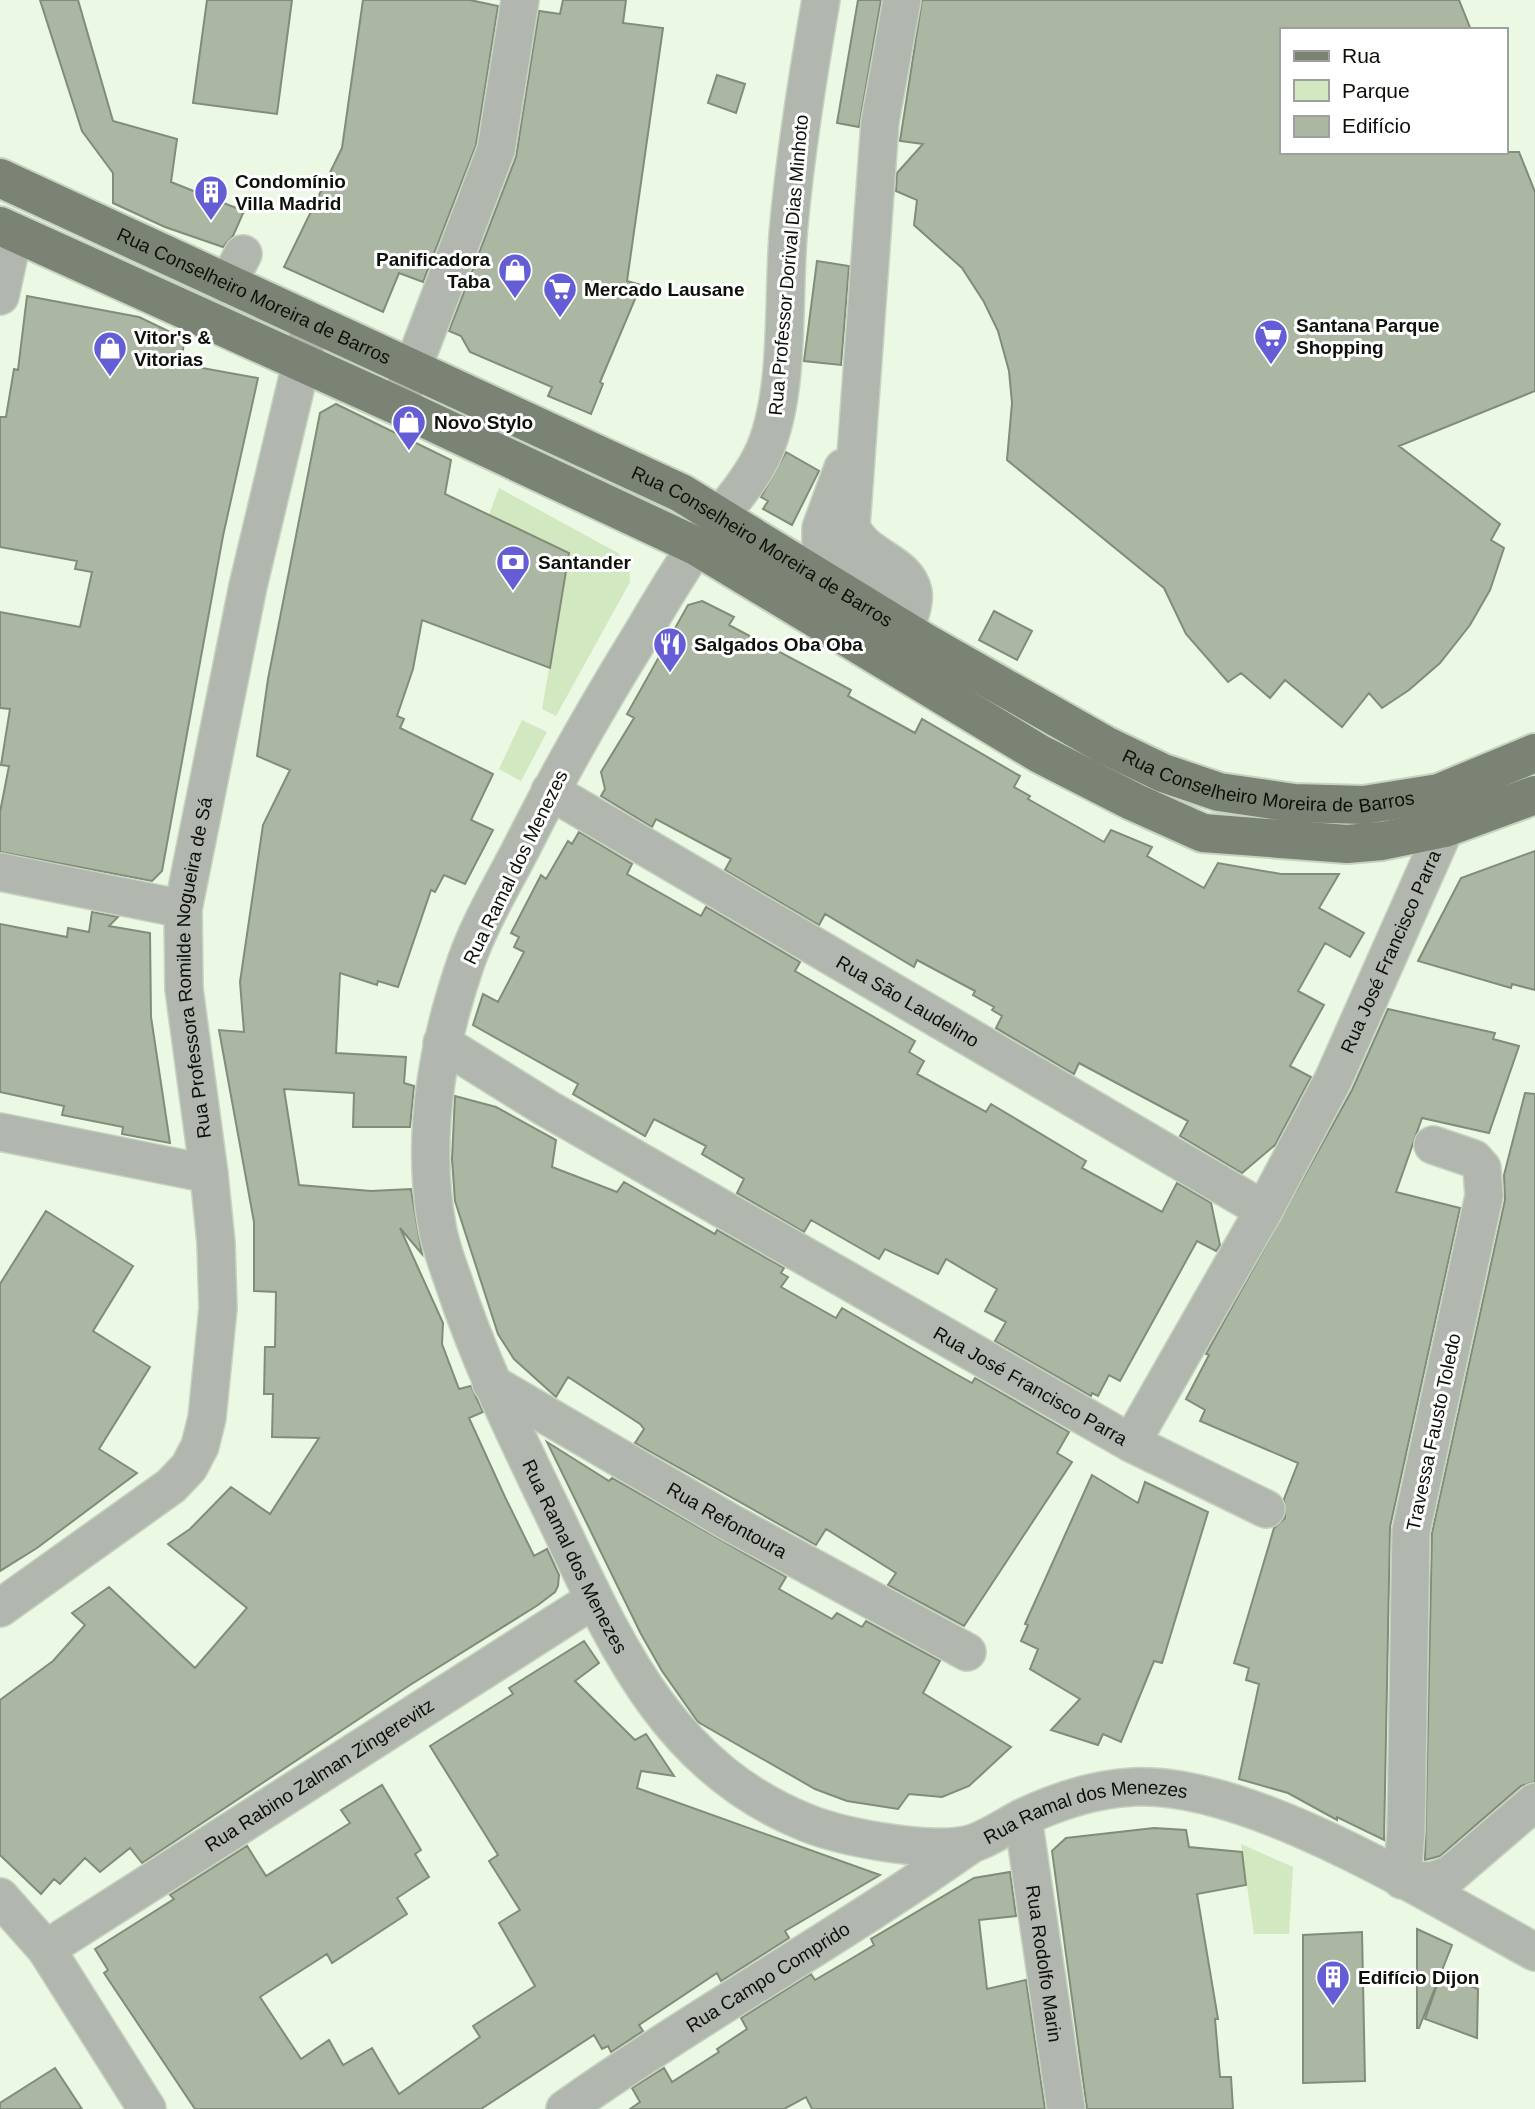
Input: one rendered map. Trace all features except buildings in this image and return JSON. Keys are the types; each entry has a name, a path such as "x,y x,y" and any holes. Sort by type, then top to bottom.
{"main road":[{"name":"Rua Conselheiro Moreira de Barros","path":"0,178 235,269 311,323 643,475 908,618 1105,744 1163,773 1219,792 1294,803 1364,805 1438,793 1535,753"},
{"name":"Rua Conselheiro Moreira de Barros","path":"7,229 398,406 696,546 1040,754 1134,802 1203,833 1347,844 1382,841 1445,828 1535,795"}],"street":[{"path":"398,406 496,150 520,0"},
{"name":"Rua Professor Dorival Dias Minhoto","path":"720,516 762,456 772,429 779,385 790,214 807,78 821,0"},
{"path":"902,0 880,122 850,526 862,545 902,572 913,592 908,618"},
{"path":"0,296 7,229"},
{"name":"Rua Professora Romilde Nogueira de Sá","path":"0,1608 171,1486 189,1467 200,1446 207,1418 218,1308 216,1243 209,1174 189,1041 184,989 183,909 248,586 311,323"},
{"name":"Rua Ramal dos Menezes","path":"720,516 696,546 616,675 550,791 468,956 442,1043 431,1118 431,1182 438,1233 466,1321 491,1383 593,1600 638,1678 677,1734 718,1771 762,1800 806,1822 864,1840 970,1845 1052,1804 1093,1792 1139,1786 1198,1795 1253,1810 1315,1836 1535,1952"},
{"name":"Rua São Laudelino","path":"550,791 1264,1210"},
{"name":"Rua José Francisco Parra","path":"442,1043 560,1116 1131,1443 1264,1210 1333,1080 1445,828"},
{"path":"0,872 183,909"},
{"path":"0,1132 209,1174"},
{"name":"Travessa Fausto Toledo","path":"1402,1881 1406,1830 1406,1668 1411,1531 1484,1196 1482,1168 1474,1159 1433,1145"},
{"name":"Rua Refontoura","path":"491,1383 731,1523 967,1652"},
{"path":"1131,1443 1266,1509"},
{"name":"Rua Rabino Zalman Zingerevitz","path":"46,1949 593,1600"},
{"path":"1402,1881 1432,1881 1451,1874 1535,1801"},
{"name":"Rua Rodolfo Marin","path":"1023,1818 1066,2109"},
{"name":"Rua Campo Comprido","path":"569,2108 711,2012 882,1907 970,1845"},
{"path":"0,1897 46,1949 148,2109"}],"green space":[{"path":"499,488 618,553 629,565 630,582 556,716 542,709 569,554 489,515"},
{"path":"522,720 547,732 521,781 499,769"},
{"path":"1241,1844 1293,1867 1289,1934 1254,1934"}],"place":[{"name":"Condomínio Villa Madrid","path":"211,222"},
{"name":"Panificadora Taba","path":"515,300"},
{"name":"Mercado Lausane","path":"560,319"},
{"name":"Santana Parque Shopping","path":"1271,366"},
{"name":"Vitor's & Vitorias","path":"110,378"},
{"name":"Novo Stylo","path":"409,452"},
{"name":"Santander","path":"513,592"},
{"name":"Salgados Oba Oba","path":"670,674"},
{"name":"Edifício Dijon","path":"1333,2007"}]}
